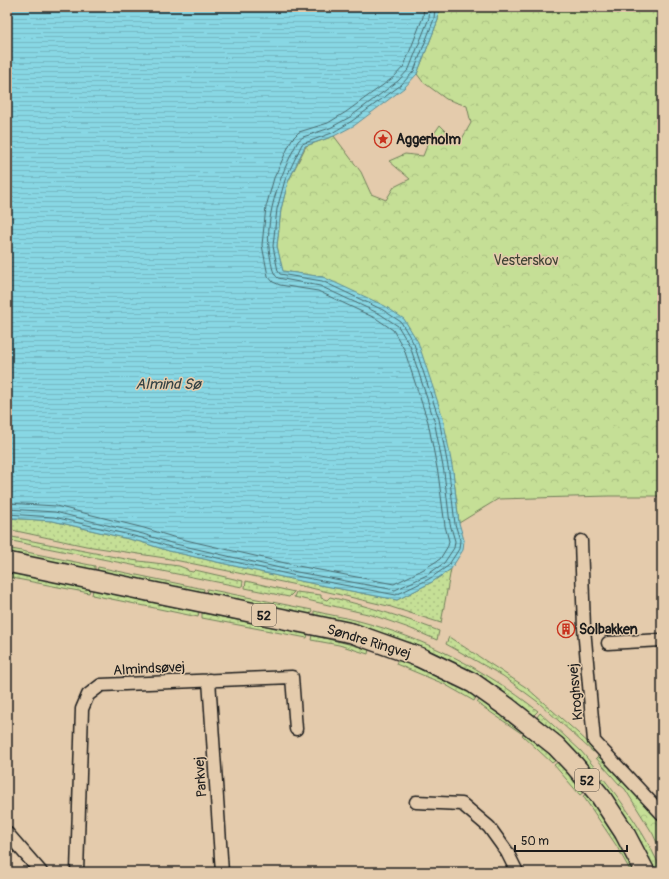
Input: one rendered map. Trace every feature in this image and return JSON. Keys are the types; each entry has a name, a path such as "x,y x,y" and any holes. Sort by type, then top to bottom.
{"main road":[{"name":"Søndre Ringvej","path":"7,562 352,633 419,657 473,683 507,707 556,746 575,766 601,797 624,832 645,872"}],"street":[{"name":"Kroghsvej","path":"581,541 584,628 594,741 662,814"},
{"path":"608,643 662,640"},
{"name":"Almindsøvej","path":"77,872 82,709 88,695 101,686 292,677 296,729"},
{"name":"Parkvej","path":"209,680 222,872"},
{"path":"416,802 462,804 489,827 507,852 517,872"},
{"path":"7,833 41,872"}],"green space":[{"name":"Vesterskov","path":"439,7 662,7 662,496 498,499 459,523 453,471 323,277 282,271 277,246 281,209 288,182 306,146 334,136 361,172 371,194 386,200 394,187 410,179 389,161 405,154 423,156 429,141 440,125 459,144 471,123 467,106 446,99 423,82 417,74 438,20"},
{"path":"7,518 53,521 141,542 169,551 295,580 397,600 432,582 451,569 441,623 388,606 311,588 165,558 86,546 7,529"},
{"path":"7,536 131,560 179,566 187,569 188,571 193,572 195,570 243,581 242,587 7,540"},
{"path":"7,548 95,566 95,571 7,553"},
{"path":"98,567 204,589 203,594 97,571"},
{"path":"10,573 90,589 89,593 7,577"},
{"path":"246,581 294,592 289,597 245,588"},
{"path":"207,589 312,610 310,615 206,594"},
{"path":"93,590 199,612 198,617 92,595"},
{"path":"296,592 321,595 321,598 327,600 330,597 412,621 439,631 437,640 372,615 294,597"},
{"path":"314,611 383,628 430,646 497,682 538,711 534,715 492,684 446,658 389,635 314,615"},
{"path":"202,613 308,634 307,638 202,618"},
{"path":"312,635 369,649 368,654 339,645 311,640"},
{"path":"449,637 527,688 596,750 593,752 538,702 503,676 446,644"},
{"path":"398,659 459,686 476,697 474,701 444,684 396,664"},
{"path":"480,699 523,730 521,733 477,703"},
{"path":"540,713 581,751 601,775 597,778 565,743 537,717"},
{"path":"526,732 556,760 552,763 522,735"},
{"path":"600,754 623,780 619,784 596,758"},
{"path":"558,762 585,791 580,795 554,765"},
{"path":"603,778 636,823 662,872 656,872 640,841 600,781"},
{"path":"623,780 662,820 662,854 653,834 625,789 619,784"},
{"path":"586,794 624,851 635,872 631,872 616,845 583,796"}],"water":[{"name":"Almind Sø","path":"7,7 439,7 438,20 417,74 404,88 355,125 334,136 305,146 288,182 281,209 277,246 283,271 323,277 385,306 404,319 418,342 443,418 453,471 459,523 464,540 463,550 451,569 432,582 397,600 295,580 169,551 141,542 53,521 7,518"}],"place":[{"name":"Aggerholm","path":"383,139"},
{"name":"Solbakken","path":"566,629"}]}
